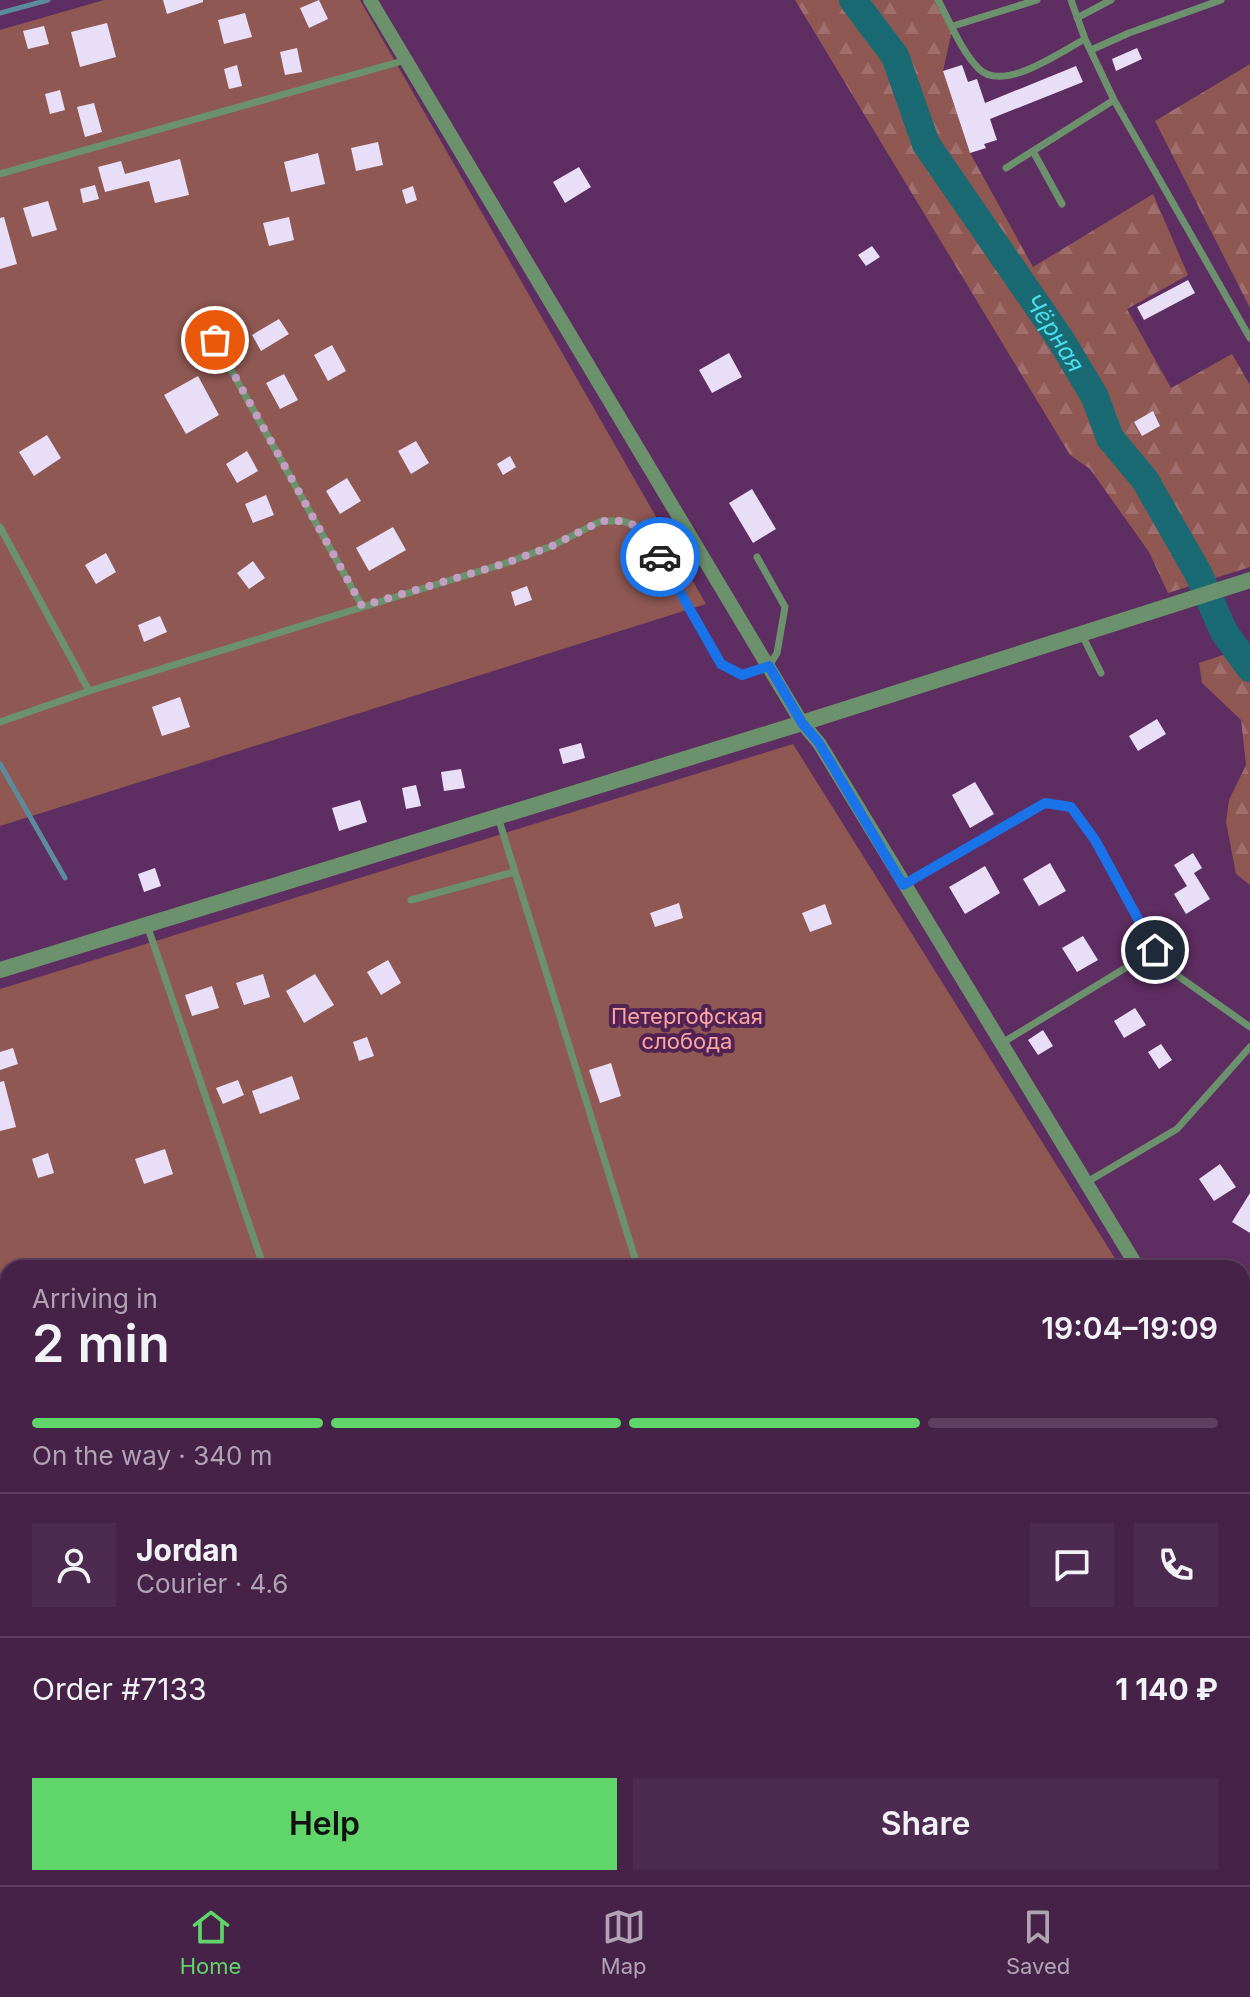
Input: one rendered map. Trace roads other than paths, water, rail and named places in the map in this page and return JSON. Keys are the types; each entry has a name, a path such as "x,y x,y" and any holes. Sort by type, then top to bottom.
{"street":[{"path":"370,0 802,723 819,743 1133,1260"},
{"path":"0,970 802,723 1242,583"}],"lane":[{"path":"938,0 981,71 993,77 1008,77 1023,72 1085,39"},
{"path":"953,26 1037,0"},
{"path":"1071,0 1085,39 1114,100 1250,338"},
{"path":"1077,18 1111,0"},
{"path":"1091,50 1221,0"},
{"path":"0,174 406,60"},
{"path":"1006,168 1114,100"},
{"path":"1034,153 1062,204"},
{"path":"200,314 362,606"},
{"path":"0,722 89,691 503,564 552,546 601,521 623,521 644,529 721,664 742,675 769,666 777,653 785,607 757,557"},
{"path":"0,527 89,691"},
{"path":"1081,633 1101,673"},
{"path":"903,885 1045,803 1071,807 1095,840 1155,950 1171,971 1250,1027"},
{"path":"498,817 635,1260"},
{"path":"411,900 514,872"},
{"path":"147,925 261,1260"},
{"path":"1000,1044 1155,950"},
{"path":"1085,1183 1177,1129 1250,1047"}],"waterway":[{"path":"0,13 48,0"},
{"name":"Чёрная","path":"853,0 895,56 926,144 1061,340 1095,397 1110,438 1145,480 1198,573 1224,632 1250,668"},
{"path":"0,764 65,878"}],"park label":[{"name":"Петергофская слобода","path":"687,1028"}]}
